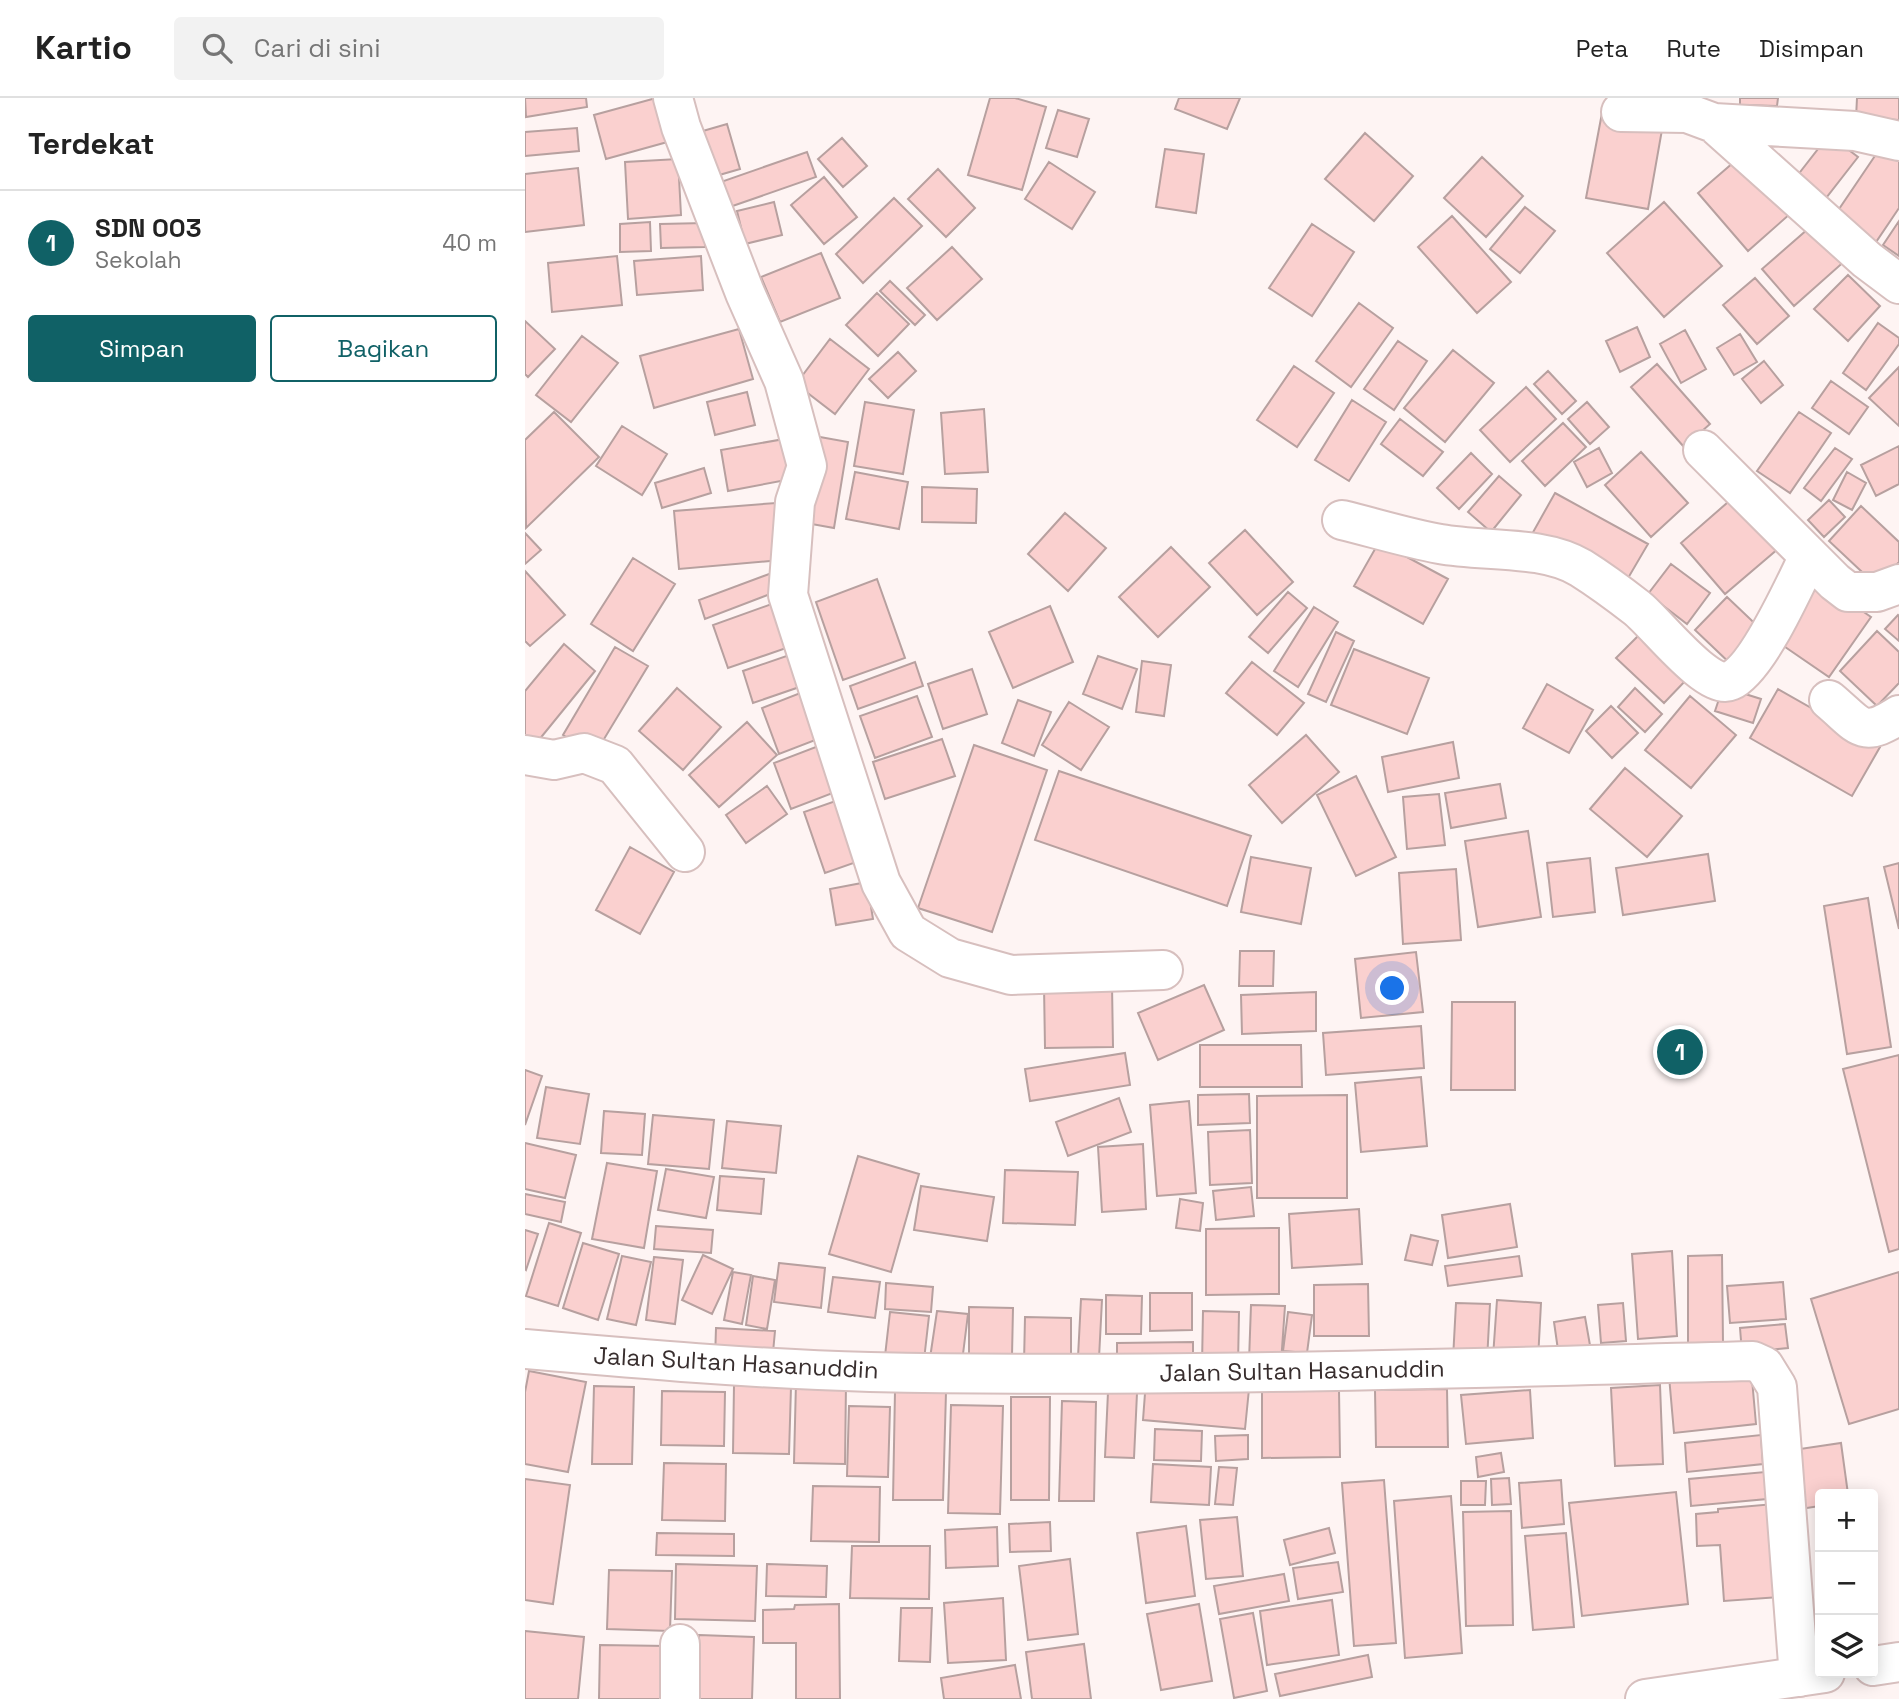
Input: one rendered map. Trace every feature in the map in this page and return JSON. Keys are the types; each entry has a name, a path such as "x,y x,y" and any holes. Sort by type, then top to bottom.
{"street":[{"path":"673,98 681,127 745,293 784,381 807,466 795,502 788,595 881,883 908,932 950,958 1011,975 1163,970"},
{"path":"1621,112 1687,113 1714,123 1855,131 1899,141"},
{"path":"1714,123 1867,260 1899,284"},
{"path":"1703,450 1848,592 1877,592 1899,584"},
{"path":"1342,520 1441,544 1554,556 1579,567 1639,609 1700,669 1717,681 1729,682 1763,645 1809,556"},
{"path":"1829,700 1863,728 1875,728 1899,715"},
{"path":"525,755 554,760 584,754 615,765 685,852"},
{"name":"Jalan Sultan Hasanuddin","path":"525,1349 639,1359 894,1372 1192,1374 1753,1361 1764,1366 1777,1387 1812,1675"},
{"path":"680,1644 680,1699"},
{"path":"1878,1665 1899,1662"},
{"path":"1645,1699 1812,1675"}],"building":[{"path":"525,98 586,98 587,107 526,117"},
{"path":"656,98 671,141 606,159 594,115"},
{"path":"990,98 1015,98 1046,107 1022,190 968,175"},
{"path":"1179,98 1240,98 1227,129 1175,109"},
{"path":"1740,98 1778,98 1777,106 1740,105"},
{"path":"1857,98 1899,98 1899,120 1856,118"},
{"path":"1058,110 1089,119 1077,157 1046,148"},
{"path":"1602,113 1663,124 1648,209 1586,198"},
{"path":"727,124 740,169 702,180 689,135"},
{"path":"577,128 579,151 525,156 525,132"},
{"path":"1365,133 1413,176 1374,221 1325,179"},
{"path":"1829,135 1858,157 1819,207 1790,185"},
{"path":"842,138 867,166 843,187 818,159"},
{"path":"1885,141 1899,150 1899,208 1874,245 1833,218"},
{"path":"1165,149 1204,154 1196,213 1156,207"},
{"path":"807,152 816,177 724,209 715,184"},
{"path":"1741,156 1791,213 1748,251 1698,193"},
{"path":"1482,157 1523,196 1486,237 1444,198"},
{"path":"678,159 681,215 628,219 625,162"},
{"path":"1049,162 1095,192 1072,229 1025,199"},
{"path":"578,168 584,225 525,232 525,174"},
{"path":"938,169 975,208 946,237 908,199"},
{"path":"824,177 857,217 824,244 791,205"},
{"path":"894,198 922,226 863,283 836,254"},
{"path":"774,202 782,235 745,244 737,211"},
{"path":"1664,202 1722,266 1664,317 1607,253"},
{"path":"1525,207 1555,231 1520,273 1490,249"},
{"path":"1452,216 1511,282 1477,313 1418,247"},
{"path":"1899,221 1899,256 1883,245"},
{"path":"650,222 651,251 620,252 620,224"},
{"path":"1816,222 1847,259 1794,306 1762,269"},
{"path":"705,223 705,247 661,248 660,224"},
{"path":"1312,224 1354,252 1312,316 1269,288"},
{"path":"952,247 982,279 937,320 907,288"},
{"path":"821,253 840,298 780,322 761,277"},
{"path":"617,256 622,305 552,312 548,263"},
{"path":"701,256 703,290 637,295 634,261"},
{"path":"1848,275 1880,306 1848,341 1814,309"},
{"path":"1755,278 1789,316 1757,344 1723,305"},
{"path":"890,281 925,315 915,325 880,291"},
{"path":"877,293 909,324 878,356 846,325"},
{"path":"1359,303 1393,328 1351,387 1316,361"},
{"path":"525,321 555,349 528,377 525,374"},
{"path":"1878,323 1899,338 1899,344 1866,390 1843,373"},
{"path":"1637,327 1650,357 1620,372 1606,341"},
{"path":"739,329 753,379 654,408 640,356"},
{"path":"1685,330 1706,369 1681,383 1660,344"},
{"path":"1740,334 1757,362 1734,375 1717,348"},
{"path":"582,336 618,363 571,422 536,395"},
{"path":"830,339 869,369 835,414 796,384"},
{"path":"1398,341 1427,361 1394,410 1364,389"},
{"path":"1453,350 1494,383 1445,442 1404,408"},
{"path":"898,352 916,371 888,398 869,379"},
{"path":"1764,361 1783,385 1761,403 1742,379"},
{"path":"1657,364 1710,424 1684,447 1631,387"},
{"path":"1294,366 1334,393 1297,447 1257,420"},
{"path":"1899,367 1899,426 1869,398"},
{"path":"1548,371 1576,401 1562,414 1534,384"},
{"path":"1831,381 1868,407 1849,434 1812,408"},
{"path":"1526,387 1556,419 1510,462 1480,430"},
{"path":"747,392 755,425 715,435 707,402"},
{"path":"1352,400 1386,422 1349,481 1315,460"},
{"path":"865,402 914,410 903,474 854,466"},
{"path":"1587,402 1609,427 1590,444 1568,419"},
{"path":"984,409 988,472 945,474 941,413"},
{"path":"554,412 599,457 526,528 525,440"},
{"path":"1799,412 1831,433 1790,493 1757,471"},
{"path":"1400,419 1443,452 1423,476 1381,444"},
{"path":"1563,423 1586,447 1545,486 1522,461"},
{"path":"622,426 667,454 642,495 596,466"},
{"path":"820,437 848,442 834,528 806,523"},
{"path":"790,438 797,478 728,491 721,450"},
{"path":"1899,446 1899,484 1876,496 1861,465"},
{"path":"1599,448 1612,473 1587,487 1574,462"},
{"path":"1835,448 1852,459 1821,501 1804,488"},
{"path":"1641,452 1688,503 1651,537 1605,485"},
{"path":"1471,453 1492,474 1459,509 1437,488"},
{"path":"704,468 711,493 662,508 655,483"},
{"path":"855,472 908,482 899,529 846,519"},
{"path":"1847,472 1866,483 1852,510 1833,500"},
{"path":"1499,476 1521,495 1491,532 1468,512"},
{"path":"922,487 977,489 976,523 922,522"},
{"path":"1555,493 1648,544 1624,585 1532,534"},
{"path":"1735,496 1779,548 1725,594 1681,543"},
{"path":"1829,500 1845,517 1824,537 1808,520"},
{"path":"776,503 781,560 679,569 674,511"},
{"path":"1861,506 1899,542 1899,562 1877,586 1829,541"},
{"path":"1065,513 1106,548 1068,591 1028,554"},
{"path":"1245,530 1293,582 1257,615 1209,563"},
{"path":"525,533 541,550 525,564"},
{"path":"1379,542 1448,579 1423,624 1354,586"},
{"path":"1171,547 1210,587 1158,637 1119,597"},
{"path":"633,558 675,584 633,651 591,624"},
{"path":"1671,564 1710,593 1687,624 1648,594"},
{"path":"780,570 786,588 705,619 699,600"},
{"path":"525,571 565,615 530,646 525,641"},
{"path":"1814,578 1871,617 1829,677 1772,638"},
{"path":"877,579 905,658 843,680 816,602"},
{"path":"1288,592 1307,608 1268,653 1249,637"},
{"path":"1727,597 1767,635 1735,668 1695,630"},
{"path":"783,600 798,644 728,668 713,625"},
{"path":"1050,606 1073,662 1013,688 989,632"},
{"path":"1314,607 1338,622 1298,687 1274,671"},
{"path":"1899,616 1899,641 1885,629"},
{"path":"1877,631 1899,652 1899,683 1877,706 1840,671"},
{"path":"1336,632 1354,641 1326,702 1308,694"},
{"path":"1640,634 1687,679 1664,703 1616,658"},
{"path":"564,644 595,671 534,746 525,738 525,691"},
{"path":"615,647 648,666 595,754 563,735"},
{"path":"1354,649 1429,678 1407,734 1331,705"},
{"path":"801,651 811,683 753,703 743,671"},
{"path":"1098,656 1137,669 1122,709 1083,694"},
{"path":"1142,661 1171,665 1164,716 1136,712"},
{"path":"915,662 923,686 858,709 850,686"},
{"path":"1252,662 1304,703 1277,735 1226,693"},
{"path":"972,669 987,714 943,729 928,684"},
{"path":"1547,684 1593,710 1569,753 1523,728"},
{"path":"1723,687 1761,699 1753,723 1715,711"},
{"path":"677,688 721,727 683,770 639,731"},
{"path":"813,688 831,734 779,754 762,708"},
{"path":"1635,688 1662,714 1645,732 1618,707"},
{"path":"1778,689 1880,747 1852,796 1750,738"},
{"path":"917,696 932,737 875,758 860,716"},
{"path":"1690,696 1736,735 1691,788 1645,750"},
{"path":"1018,700 1051,712 1034,756 1002,743"},
{"path":"1069,702 1109,727 1081,770 1042,745"},
{"path":"1611,706 1638,733 1612,758 1586,731"},
{"path":"747,722 777,755 719,807 689,775"},
{"path":"1306,735 1339,772 1282,823 1249,785"},
{"path":"942,739 955,776 885,799 873,762"},
{"path":"1453,742 1459,778 1388,792 1382,757"},
{"path":"821,745 838,791 791,809 774,763"},
{"path":"974,745 1047,770 992,932 918,908"},
{"path":"1625,768 1682,816 1647,857 1590,809"},
{"path":"1059,771 1251,836 1227,906 1035,840"},
{"path":"1356,776 1396,857 1356,876 1317,795"},
{"path":"1500,784 1506,818 1451,828 1445,793"},
{"path":"767,786 787,814 746,843 726,815"},
{"path":"1439,794 1445,845 1407,849 1403,797"},
{"path":"847,797 868,858 825,873 804,812"},
{"path":"1528,831 1541,917 1478,927 1465,841"},
{"path":"630,847 674,872 640,934 596,910"},
{"path":"1708,854 1715,901 1623,915 1616,868"},
{"path":"1251,857 1311,868 1301,924 1241,912"},
{"path":"1590,858 1595,912 1553,917 1547,863"},
{"path":"1899,863 1899,929 1884,867"},
{"path":"1456,869 1461,940 1403,944 1399,873"},
{"path":"867,882 873,919 836,925 830,889"},
{"path":"1868,898 1891,1047 1847,1054 1824,906"},
{"path":"1240,951 1274,951 1273,986 1239,986"},
{"path":"1416,952 1423,1012 1361,1018 1355,959"},
{"path":"1112,985 1113,1047 1045,1048 1044,986"},
{"path":"1204,985 1224,1030 1158,1060 1138,1013"},
{"path":"1316,992 1316,1031 1242,1034 1241,995"},
{"path":"1452,1002 1515,1002 1515,1090 1451,1090"},
{"path":"1421,1026 1424,1068 1326,1075 1323,1033"},
{"path":"1200,1045 1301,1045 1302,1087 1200,1087"},
{"path":"1125,1053 1130,1085 1030,1101 1025,1069"},
{"path":"1899,1055 1899,1249 1889,1252 1843,1069"},
{"path":"525,1070 542,1076 525,1125"},
{"path":"1421,1077 1427,1146 1361,1152 1355,1083"},
{"path":"546,1087 589,1094 580,1144 537,1138"},
{"path":"1249,1094 1250,1123 1198,1125 1198,1095"},
{"path":"1347,1095 1347,1198 1257,1198 1257,1096"},
{"path":"1119,1098 1131,1132 1068,1156 1056,1122"},
{"path":"1189,1101 1196,1193 1157,1196 1150,1105"},
{"path":"604,1111 645,1114 642,1155 601,1153"},
{"path":"653,1115 714,1120 709,1169 648,1164"},
{"path":"727,1121 781,1126 776,1173 722,1168"},
{"path":"1250,1130 1252,1183 1210,1185 1208,1132"},
{"path":"525,1143 576,1155 565,1198 525,1189"},
{"path":"1143,1144 1146,1209 1102,1212 1098,1147"},
{"path":"858,1156 919,1174 891,1272 829,1254"},
{"path":"607,1163 657,1171 644,1248 592,1239"},
{"path":"666,1169 714,1177 706,1218 658,1210"},
{"path":"1005,1170 1078,1172 1075,1225 1003,1223"},
{"path":"720,1176 764,1179 761,1214 717,1210"},
{"path":"921,1186 994,1197 987,1241 914,1230"},
{"path":"1251,1187 1254,1216 1216,1220 1213,1191"},
{"path":"525,1194 565,1202 561,1222 525,1214"},
{"path":"1180,1199 1203,1203 1200,1231 1176,1228"},
{"path":"1510,1204 1517,1247 1448,1258 1442,1215"},
{"path":"1359,1209 1362,1264 1292,1268 1289,1214"},
{"path":"549,1223 581,1233 558,1306 526,1296"},
{"path":"656,1226 713,1230 711,1253 654,1249"},
{"path":"1279,1228 1279,1294 1206,1295 1206,1229"},
{"path":"525,1230 538,1234 526,1270 525,1269"},
{"path":"1411,1235 1438,1241 1432,1265 1405,1260"},
{"path":"583,1243 619,1254 598,1320 563,1308"},
{"path":"1672,1251 1677,1336 1638,1339 1632,1254"},
{"path":"703,1255 733,1269 712,1314 682,1300"},
{"path":"1722,1255 1723,1343 1688,1345 1688,1256"},
{"path":"622,1256 651,1262 636,1325 607,1319"},
{"path":"1519,1256 1522,1276 1448,1286 1445,1266"},
{"path":"654,1257 683,1260 675,1324 646,1320"},
{"path":"779,1263 825,1268 821,1308 774,1302"},
{"path":"733,1272 751,1275 742,1324 724,1320"},
{"path":"1899,1272 1899,1409 1849,1424 1811,1299"},
{"path":"753,1276 775,1280 767,1329 746,1325"},
{"path":"833,1277 880,1282 875,1318 828,1312"},
{"path":"1783,1282 1786,1319 1730,1323 1727,1286"},
{"path":"886,1283 933,1287 931,1312 885,1309"},
{"path":"1368,1284 1369,1336 1314,1336 1314,1285"},
{"path":"1150,1293 1192,1293 1192,1330 1150,1331"},
{"path":"1106,1295 1142,1296 1141,1334 1106,1334"},
{"path":"1081,1299 1102,1300 1099,1358 1078,1357"},
{"path":"1497,1300 1541,1303 1538,1360 1493,1357"},
{"path":"1456,1303 1490,1304 1487,1361 1453,1359"},
{"path":"1623,1303 1626,1341 1601,1343 1598,1305"},
{"path":"1251,1305 1285,1306 1281,1363 1249,1361"},
{"path":"969,1307 1013,1308 1012,1356 969,1356"},
{"path":"937,1311 968,1314 962,1362 930,1358"},
{"path":"1203,1311 1239,1312 1238,1365 1202,1365"},
{"path":"890,1312 929,1316 924,1360 885,1356"},
{"path":"1288,1312 1312,1315 1307,1353 1283,1351"},
{"path":"1025,1317 1071,1318 1071,1363 1024,1363"},
{"path":"1585,1317 1591,1351 1559,1357 1554,1322"},
{"path":"1785,1324 1788,1348 1742,1353 1740,1328"},
{"path":"716,1328 775,1331 772,1363 715,1359"},
{"path":"1193,1342 1193,1367 1117,1368 1117,1343"},
{"path":"1751,1368 1756,1424 1674,1433 1669,1376"},
{"path":"529,1371 586,1382 568,1472 525,1464 525,1392"},
{"path":"1146,1380 1249,1389 1245,1429 1143,1420"},
{"path":"796,1382 846,1383 845,1464 794,1463"},
{"path":"734,1385 791,1387 789,1454 733,1453"},
{"path":"1660,1385 1663,1464 1615,1466 1611,1388"},
{"path":"594,1386 634,1387 632,1464 592,1464"},
{"path":"1447,1389 1448,1447 1376,1447 1375,1390"},
{"path":"1339,1390 1340,1457 1262,1458 1262,1391"},
{"path":"1530,1390 1533,1438 1466,1444 1461,1395"},
{"path":"662,1391 725,1392 724,1446 661,1445"},
{"path":"895,1391 946,1392 943,1500 893,1500"},
{"path":"1108,1392 1137,1393 1134,1458 1105,1457"},
{"path":"1011,1397 1050,1397 1049,1500 1011,1500"},
{"path":"1062,1401 1096,1402 1094,1501 1059,1501"},
{"path":"951,1405 1003,1406 1000,1514 948,1513"},
{"path":"849,1406 890,1407 888,1477 847,1476"},
{"path":"1155,1429 1202,1431 1201,1461 1154,1460"},
{"path":"1248,1435 1248,1459 1216,1461 1215,1436"},
{"path":"1761,1435 1763,1464 1687,1472 1685,1443"},
{"path":"1841,1443 1847,1489 1815,1489 1815,1507 1800,1509 1793,1450"},
{"path":"1501,1453 1504,1472 1478,1477 1476,1457"},
{"path":"664,1463 726,1464 725,1521 662,1520"},
{"path":"1153,1464 1211,1467 1209,1505 1151,1502"},
{"path":"1219,1467 1237,1468 1233,1505 1215,1504"},
{"path":"1765,1472 1767,1499 1691,1506 1689,1479"},
{"path":"1509,1478 1511,1504 1492,1505 1491,1479"},
{"path":"525,1479 570,1485 553,1604 525,1600"},
{"path":"1384,1480 1396,1643 1354,1646 1342,1483"},
{"path":"1561,1480 1564,1524 1522,1528 1519,1483"},
{"path":"1461,1481 1486,1481 1485,1505 1461,1505"},
{"path":"813,1486 880,1487 879,1542 811,1541"},
{"path":"1676,1492 1688,1604 1582,1616 1569,1503"},
{"path":"1451,1496 1462,1653 1405,1658 1394,1501"},
{"path":"1774,1504 1781,1597 1724,1601 1720,1545 1697,1546 1696,1514 1718,1512 1718,1509"},
{"path":"1511,1511 1513,1625 1466,1626 1463,1512"},
{"path":"1237,1517 1243,1576 1206,1579 1200,1520"},
{"path":"1050,1522 1051,1551 1010,1552 1009,1524"},
{"path":"1186,1526 1195,1596 1146,1603 1137,1533"},
{"path":"997,1527 998,1566 946,1568 945,1530"},
{"path":"1329,1528 1335,1553 1290,1565 1284,1540"},
{"path":"657,1533 734,1534 734,1556 656,1555"},
{"path":"1566,1533 1574,1627 1533,1630 1525,1536"},
{"path":"852,1546 930,1546 929,1599 850,1598"},
{"path":"1070,1559 1078,1634 1028,1640 1019,1566"},
{"path":"1338,1562 1343,1592 1298,1599 1293,1568"},
{"path":"676,1564 757,1566 755,1621 675,1619"},
{"path":"767,1564 827,1566 826,1597 766,1596"},
{"path":"609,1570 672,1571 670,1631 607,1629"},
{"path":"1284,1574 1289,1601 1219,1614 1214,1586"},
{"path":"1003,1598 1006,1660 948,1663 944,1603"},
{"path":"1332,1600 1339,1655 1267,1665 1260,1611"},
{"path":"839,1604 840,1699 796,1699 796,1643 763,1643 763,1610 794,1609 795,1605"},
{"path":"1199,1604 1212,1681 1161,1690 1147,1614"},
{"path":"901,1608 932,1608 930,1662 899,1661"},
{"path":"1253,1613 1267,1691 1234,1698 1220,1619"},
{"path":"525,1631 584,1637 578,1699 525,1699"},
{"path":"699,1635 754,1637 752,1699 698,1699"},
{"path":"1084,1644 1091,1699 1032,1699 1026,1652"},
{"path":"600,1645 668,1646 667,1699 599,1699"},
{"path":"1368,1655 1372,1677 1280,1696 1275,1674"},
{"path":"1015,1665 1021,1699 944,1699 941,1678"}],"place":[{"name":"SDN 003","path":"1680,1052"}]}
